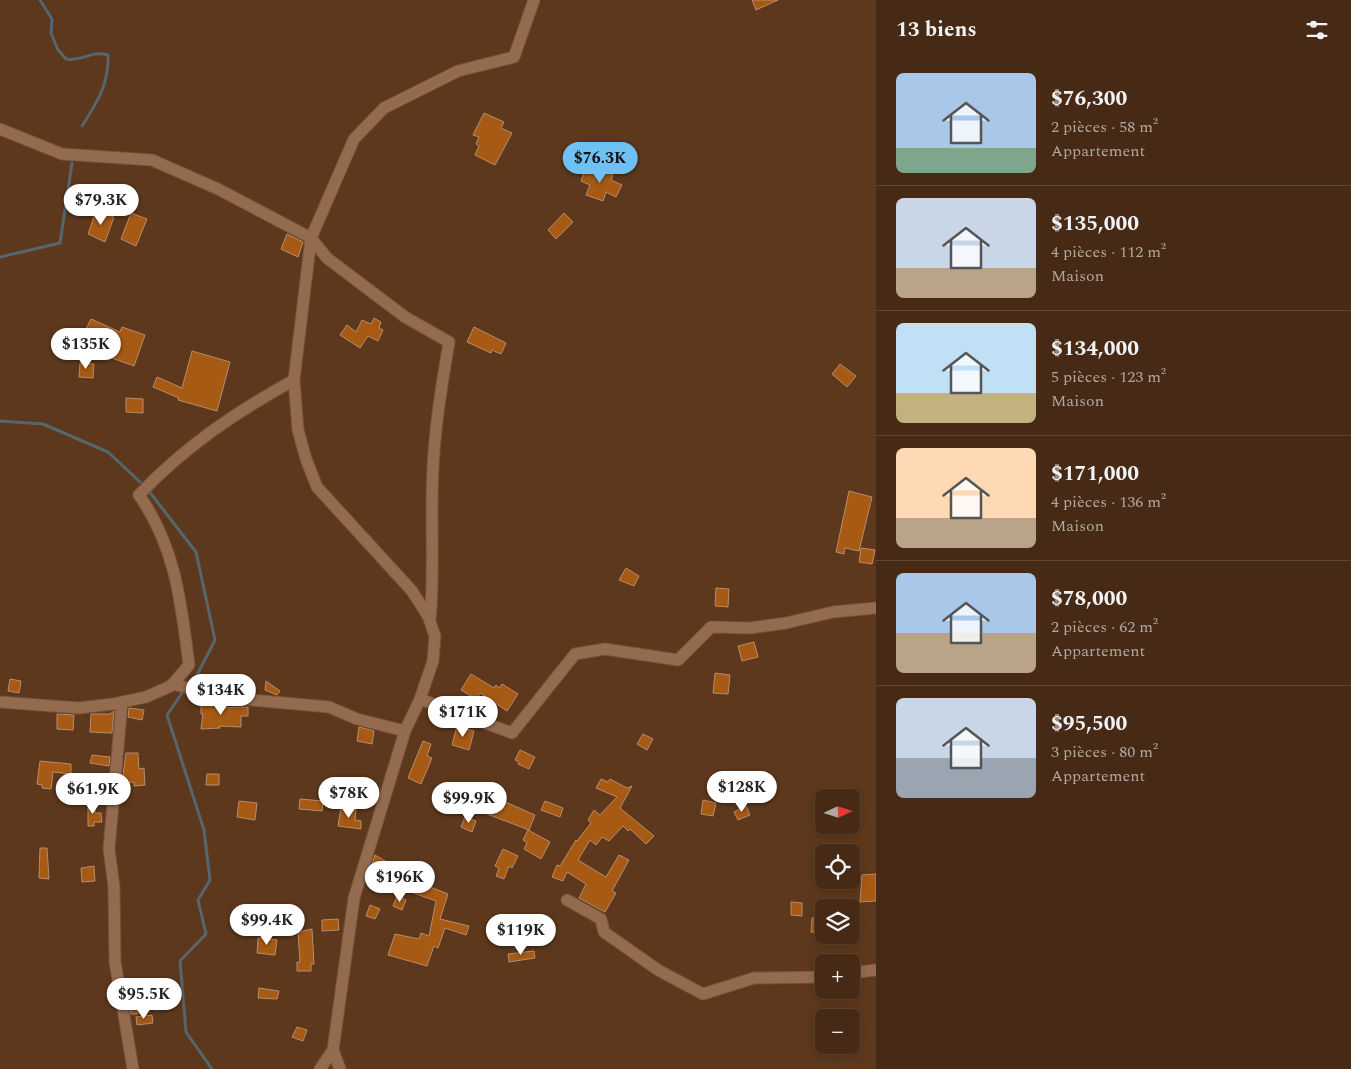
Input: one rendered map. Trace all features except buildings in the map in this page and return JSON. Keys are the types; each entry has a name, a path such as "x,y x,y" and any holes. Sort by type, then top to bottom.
{"street":[{"path":"320,1069 333,1050 354,898 405,731 420,699 433,661 435,636 430,621 412,591 317,487 306,459 298,430 294,380 311,238 354,139 384,108 458,71 514,57 534,0"},
{"path":"0,129 62,154 152,160 218,189 311,238 327,258 405,317 449,342 439,401 433,468 432,597 430,621"},
{"path":"0,702 79,708 146,697 172,684 189,665 179,586 155,518 139,495 158,474 224,421 294,380"},
{"path":"420,699 512,733 575,654 605,649 678,660 711,627 750,628 786,623 833,612 876,608"},
{"path":"172,684 228,698 329,707 357,719 405,731"},
{"path":"122,702 109,849 114,887 115,962 132,1069"},
{"path":"567,900 601,919 604,932 658,970 703,994 754,978 815,977"},
{"path":"860,972 876,970"},
{"path":"333,1050 340,1069"}],"waterway":[{"path":"40,0 52,19 51,33 58,50 66,59 77,59 96,54 108,55 108,65 101,93 82,126"},
{"path":"0,257 60,243 72,163"},
{"path":"0,421 43,424 108,452 140,482"},
{"path":"148,490 196,552 215,640 196,677 189,685"},
{"path":"184,690 167,715 204,830 210,880 198,900 206,934 180,961 186,1032 212,1069"}]}
